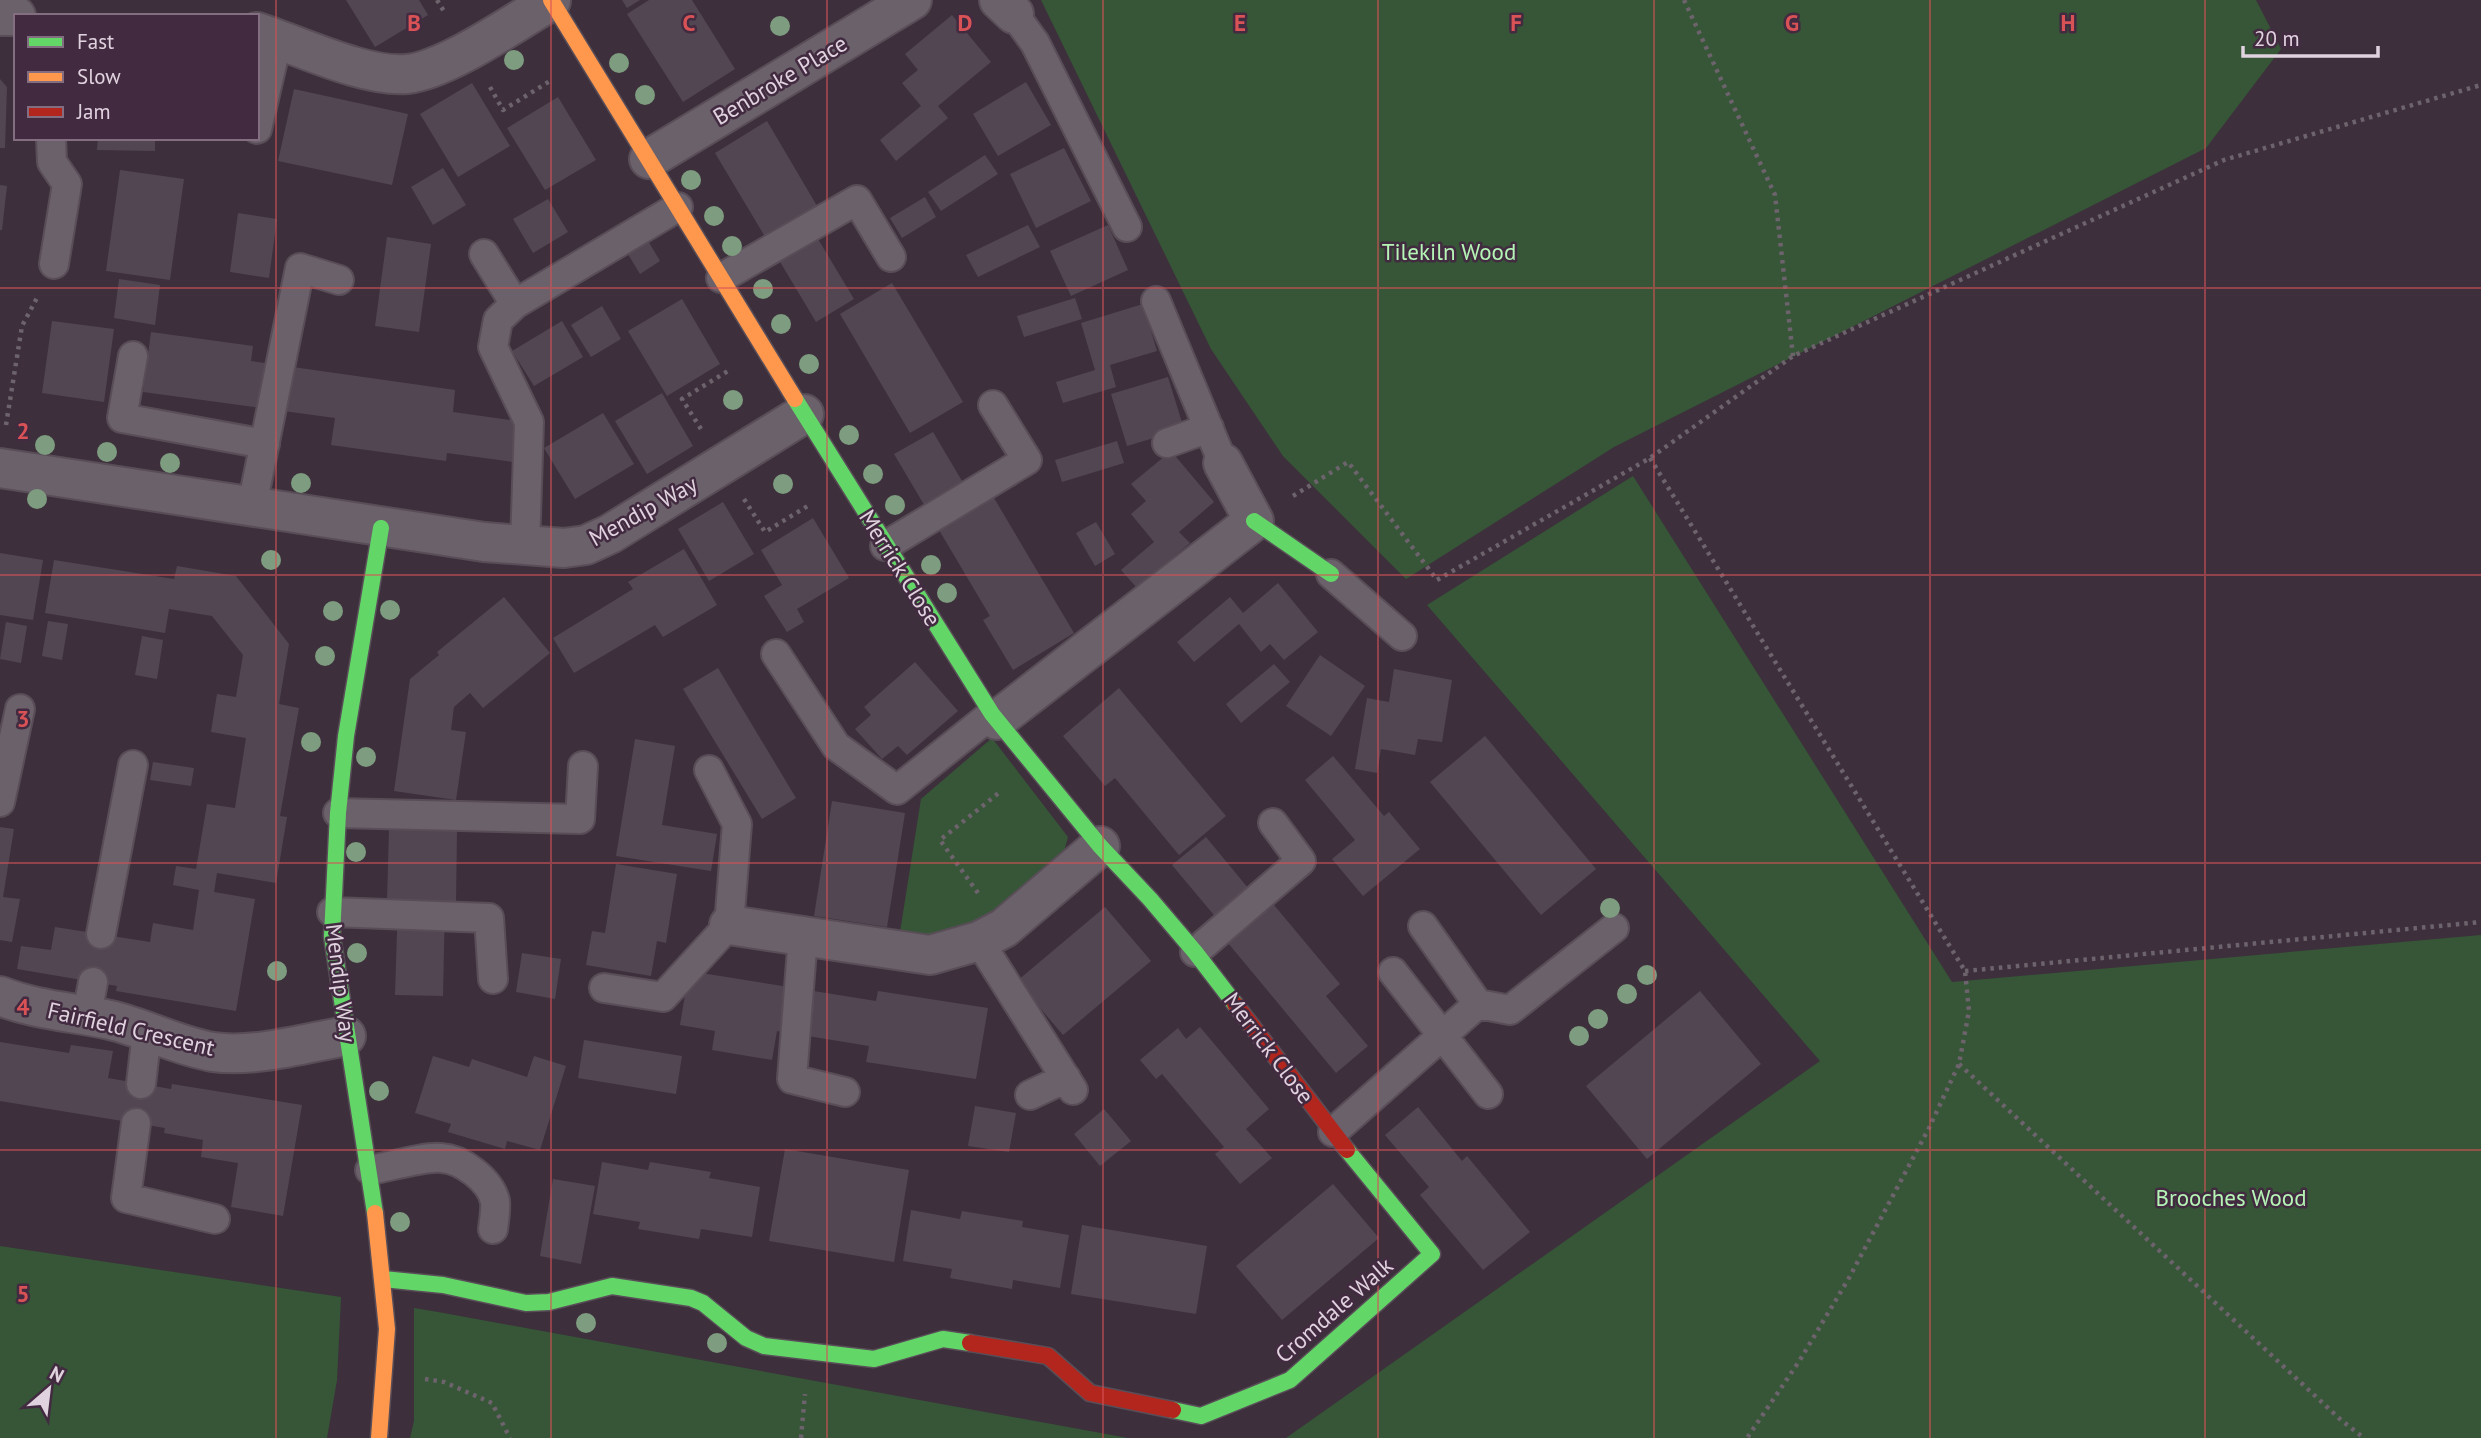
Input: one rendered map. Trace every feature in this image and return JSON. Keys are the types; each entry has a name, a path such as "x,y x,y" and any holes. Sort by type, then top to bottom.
{"street":[{"path":"268,35 365,68 408,74 432,67 468,50 551,0 804,414"},
{"name":"Benbroke Place","path":"649,159 912,0"},
{"name":"Mendip Way","path":"2,452 252,506 381,527 525,546 564,548 586,545 610,534 804,414"},
{"name":"Merrick Close","path":"804,414 885,547 995,717 1100,846 1195,952 1333,1132 1433,1254"},
{"path":"1223,463 1254,521 1331,574"},
{"path":"995,717 1254,521"},
{"name":"Mendip Way","path":"379,1438 387,1329 383,1279 370,1170 335,968 332,912 346,736 381,527"},
{"path":"729,925 930,955 991,934 1100,846"},
{"name":"Fairfield Crescent","path":"0,996 43,1008 90,998 120,1022 187,1046 215,1052 255,1051 346,1036"},
{"name":"Cromdale Walk","path":"383,1279 443,1285 526,1303 549,1302 612,1286 691,1298 703,1303 746,1338 764,1346 874,1359 943,1339 1048,1356 1090,1394 1201,1416 1290,1380 1433,1254"}],"lane":[{"path":"1007,7 1035,43 1127,227"},
{"path":"259,112 268,35"},
{"path":"51,140 52,162 67,184 54,264"},
{"path":"721,278 857,200 891,257"},
{"path":"525,546 529,422 493,347 498,320 515,304 678,207"},
{"path":"484,254 515,304"},
{"path":"252,506 300,268 339,280"},
{"path":"1156,302 1223,463"},
{"path":"133,356 122,418 265,444"},
{"path":"885,547 1027,460 993,405"},
{"path":"1167,443 1209,428"},
{"path":"1331,574 1402,636"},
{"path":"776,654 836,746 897,790 995,717"},
{"path":"0,802 20,709"},
{"path":"101,934 133,765"},
{"path":"338,813 580,819 583,766"},
{"path":"604,988 663,997 729,925 737,824 709,770"},
{"path":"1195,952 1301,860 1272,823"},
{"path":"332,912 489,918 493,979"},
{"path":"1423,926 1478,1003 1510,1010 1614,928"},
{"path":"991,934 1070,1084 1030,1095"},
{"path":"803,936 792,1079 845,1092"},
{"path":"1394,972 1488,1094"},
{"path":"1333,1132 1478,1003"},
{"path":"141,1084 147,1032"},
{"path":"136,1123 126,1198 215,1219"},
{"path":"370,1170 441,1157 456,1162 469,1169 491,1191 495,1201 493,1229"}],"path":[{"path":"1684,0 1775,195 1793,356"},
{"path":"1254,521 1348,462 1437,580 1650,458 1793,356 2224,160 2481,85"},
{"path":"2,452 22,327 54,264"},
{"path":"1650,458 1965,971 1969,1011 1959,1063 1929,1128 1849,1278 1800,1360 1747,1438"},
{"path":"991,934 940,841 1033,764"},
{"path":"1965,971 2481,922"},
{"path":"1959,1063 2341,1420 2364,1438"},
{"path":"385,1371 444,1382 492,1402 510,1438"}],"green space":[{"name":"Tilekiln Wood","path":"1041,0 2256,0 2281,49 2206,148 1614,447 1406,579 1283,456 1211,349"},
{"name":"Brooches Wood","path":"1633,476 1952,982 2481,935 2481,1438 1286,1438 1820,1061 1427,605"},
{"path":"992,738 1068,837 1061,863 947,942 900,932 921,799"},
{"path":"0,1246 341,1297 337,1380 327,1438 0,1438"},
{"path":"414,1308 1128,1438 410,1438 414,1421"}],"building":[{"path":"346,0 419,0 428,15 375,47"},
{"path":"622,0 640,0 627,8"},
{"path":"649,0 692,0 735,69 683,102 627,14"},
{"path":"952,15 991,62 938,106 948,118 896,161 880,140 921,106 902,83 918,70 905,54"},
{"path":"0,79 7,87 5,148 0,148"},
{"path":"1026,82 1051,125 998,156 973,114"},
{"path":"472,83 510,146 458,177 420,114"},
{"path":"294,89 408,114 392,185 278,161"},
{"path":"558,97 596,160 545,190 507,128"},
{"path":"767,121 820,211 806,219 854,299 816,322 715,153"},
{"path":"98,140 155,140 155,151 97,150"},
{"path":"1064,148 1091,201 1036,228 1010,174"},
{"path":"985,155 998,174 941,211 928,192"},
{"path":"443,168 466,205 433,225 411,187"},
{"path":"120,170 184,179 170,280 106,271"},
{"path":"0,185 7,186 2,230 0,230"},
{"path":"925,197 936,217 902,238 890,218"},
{"path":"548,199 568,232 533,253 513,219"},
{"path":"238,213 277,219 269,278 230,272"},
{"path":"1028,225 1040,247 978,277 966,255"},
{"path":"1108,225 1128,270 1071,296 1050,251"},
{"path":"387,237 431,244 419,332 375,326"},
{"path":"647,239 660,261 640,274 626,251"},
{"path":"119,279 160,285 155,325 114,318"},
{"path":"892,283 963,402 910,433 840,314"},
{"path":"1075,298 1082,319 1024,337 1017,316"},
{"path":"682,299 720,364 667,396 628,331"},
{"path":"1143,304 1157,351 1110,365 1116,387 1063,403 1056,382 1095,370 1081,323"},
{"path":"602,306 621,339 591,357 571,325"},
{"path":"52,321 114,329 104,402 42,393"},
{"path":"562,321 583,357 534,386 512,351"},
{"path":"151,332 253,346 251,361 455,390 453,412 518,421 513,462 447,453 446,461 331,445 335,418 143,392"},
{"path":"1168,377 1184,429 1127,446 1111,394"},
{"path":"662,393 693,446 647,474 615,421"},
{"path":"603,413 634,464 575,499 544,448"},
{"path":"933,432 978,508 994,498 1074,633 1013,670 983,620 990,616 894,454"},
{"path":"1117,441 1124,463 1062,482 1055,460"},
{"path":"1171,451 1214,502 1179,532 1190,543 1137,588 1121,570 1154,542 1131,514 1146,501 1131,484"},
{"path":"723,502 754,554 709,581 678,529"},
{"path":"813,518 849,578 797,609 804,622 787,632 764,596 782,585 761,550"},
{"path":"1096,522 1115,554 1095,566 1076,533"},
{"path":"684,549 717,605 663,637 655,625 574,673 553,638 633,589 628,582"},
{"path":"0,553 43,560 33,620 0,615"},
{"path":"54,560 174,579 177,566 236,576 289,644 279,704 299,708 280,816 287,817 276,883 217,873 214,892 255,899 236,1011 116,991 117,986 17,969 21,946 51,950 55,927 150,942 153,923 193,930 199,890 173,885 176,866 196,869 207,804 235,808 246,738 211,732 217,694 236,697 243,655 212,616 169,609 165,633 45,613"},
{"path":"1278,583 1318,632 1284,660 1270,644 1261,652 1239,624 1194,662 1177,642 1230,597 1243,613"},
{"path":"504,597 550,653 483,708 470,693 454,707 451,730 466,732 456,800 394,791 410,679 439,655 437,652"},
{"path":"48,621 68,624 62,660 42,656"},
{"path":"6,622 27,626 21,663 0,659"},
{"path":"142,636 163,640 157,679 135,675"},
{"path":"1320,655 1365,686 1331,736 1286,706"},
{"path":"915,662 958,711 907,755 898,746 882,759 855,729 871,715 864,707"},
{"path":"1274,664 1290,682 1241,723 1226,704"},
{"path":"718,668 796,798 762,819 683,689"},
{"path":"1394,669 1452,680 1442,742 1418,739 1415,755 1381,749 1377,773 1355,769 1367,698 1389,702"},
{"path":"1119,688 1226,816 1179,855 1115,778 1105,786 1063,736"},
{"path":"1485,736 1596,869 1541,915 1430,782"},
{"path":"635,739 675,746 662,825 717,834 711,871 616,856"},
{"path":"1333,756 1384,816 1389,812 1420,849 1363,896 1332,859 1355,840 1305,780"},
{"path":"153,762 194,768 191,786 150,780"},
{"path":"832,801 905,813 887,927 814,916"},
{"path":"0,827 14,829 3,897 20,899 12,942 0,940"},
{"path":"389,828 457,830 456,902 445,902 443,996 395,995 398,901 387,901"},
{"path":"1206,837 1267,911 1274,905 1340,984 1326,996 1368,1046 1336,1073 1228,943 1234,939 1172,865"},
{"path":"616,864 677,874 666,943 657,941 651,976 586,965 592,931 605,933"},
{"path":"1105,907 1151,961 1063,1035 1017,981"},
{"path":"522,953 561,959 555,999 516,992"},
{"path":"689,971 876,1001 878,991 988,1008 976,1079 866,1062 869,1046 777,1031 772,1060 712,1050 715,1031 680,1025"},
{"path":"1700,991 1761,1064 1647,1159 1586,1086"},
{"path":"1200,1027 1269,1109 1246,1129 1272,1158 1240,1184 1215,1154 1224,1147 1162,1074 1156,1079 1140,1060 1178,1028 1186,1039"},
{"path":"584,1040 682,1056 676,1094 578,1078"},
{"path":"0,1042 69,1053 71,1045 113,1051 108,1078 171,1089 172,1084 302,1105 283,1216 231,1207 238,1163 201,1157 203,1140 164,1133 165,1128 0,1101"},
{"path":"433,1056 469,1067 472,1059 527,1077 534,1056 566,1066 540,1150 507,1141 505,1149 448,1132 451,1124 415,1113"},
{"path":"975,1106 1016,1113 1009,1152 968,1146"},
{"path":"1418,1107 1462,1161 1467,1156 1530,1232 1483,1270 1420,1195 1429,1187 1385,1135"},
{"path":"1104,1109 1131,1141 1100,1166 1074,1134"},
{"path":"785,1149 909,1170 894,1262 769,1241"},
{"path":"602,1162 648,1170 650,1162 711,1172 709,1178 760,1187 752,1237 701,1229 699,1239 638,1229 640,1222 593,1214"},
{"path":"553,1179 595,1186 581,1264 540,1256"},
{"path":"1333,1184 1379,1238 1282,1320 1236,1266"},
{"path":"911,1210 960,1219 962,1211 1023,1221 1022,1227 1069,1235 1060,1288 1013,1280 1012,1289 950,1278 952,1269 903,1261"},
{"path":"1082,1225 1207,1246 1196,1314 1071,1294"}],"traffic: fast":[{"path":"795,399 992,714 1100,846 1195,952 1235,1004"},
{"path":"1254,521 1331,574"},
{"path":"375,1213 332,936 338,813 346,736 381,528"},
{"path":"1173,1410 1201,1416 1290,1380 1432,1254 1347,1150"},
{"path":"383,1279 443,1285 526,1303 549,1302 612,1286 691,1298 703,1303 746,1338 764,1346 874,1359 943,1339 970,1343"}],"traffic: slow":[{"path":"551,0 795,399"},
{"path":"375,1213 387,1329 379,1438"}],"traffic: jam":[{"path":"1235,1004 1347,1150"},
{"path":"970,1343 1048,1356 1090,1393 1173,1410"}]}
